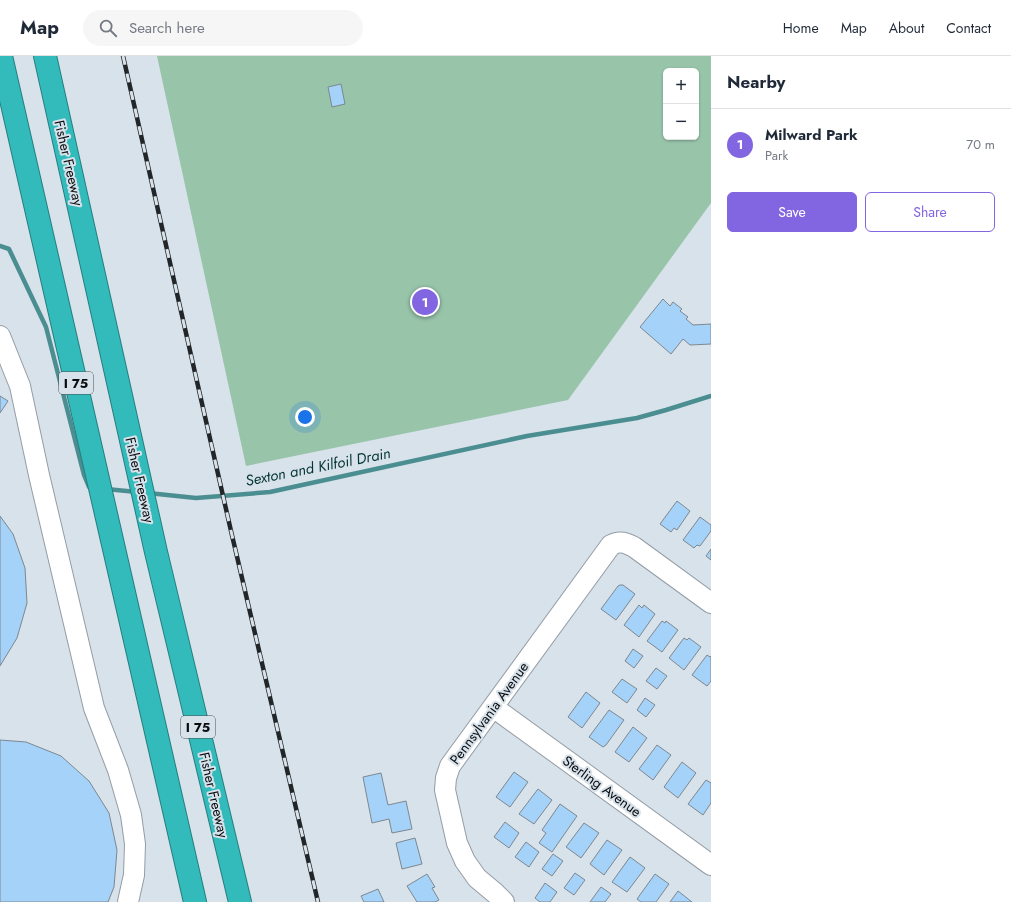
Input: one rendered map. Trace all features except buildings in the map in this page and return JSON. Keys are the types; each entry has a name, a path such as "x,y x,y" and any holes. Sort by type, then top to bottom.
{"highway":[{"name":"I 75","path":"1,56 195,902"},
{"name":"Fisher Freeway","path":"45,56 156,552 240,902"}],"street":[{"path":"0,336 20,386 38,475 94,708 118,770 131,815 136,844 134,875 128,902"},
{"name":"Pennsylvania Avenue","path":"504,902 477,878 465,862 457,843 445,790 446,778 450,766 608,548 616,542 624,542 634,547 711,603"},
{"name":"Sterling Avenue","path":"493,708 711,865"}],"green space":[{"path":"157,56 711,56 711,203 568,400 246,466"}],"waterway":[{"name":"Sexton and Kilfoil Drain","path":"0,246 9,249 46,327 84,475 89,487 91,488"},
{"name":"Sexton and Kilfoil Drain","path":"148,493 196,498 270,492 527,436 637,418 711,396"},
{"name":"Sexton and Kilfoil Drain","path":"106,489 137,492"}],"railway":[{"path":"123,56 231,531 318,902"}],"place":[{"name":"Milward Park","path":"425,302"}]}
